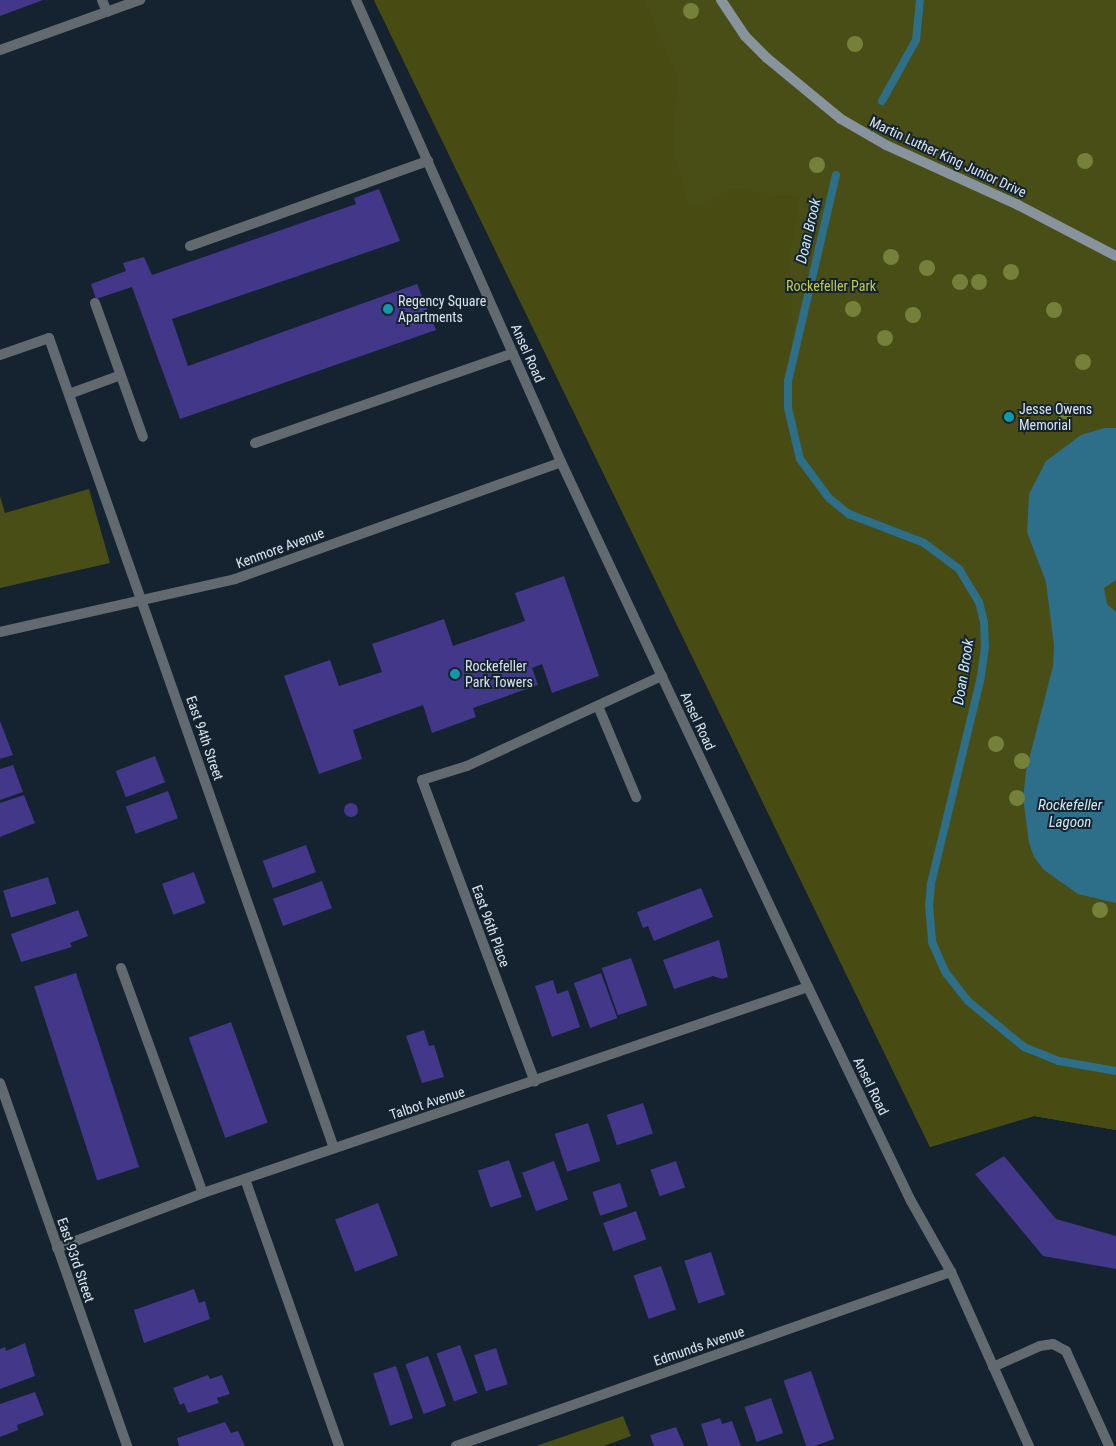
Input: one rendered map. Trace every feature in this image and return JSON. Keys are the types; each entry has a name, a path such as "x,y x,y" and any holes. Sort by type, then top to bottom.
{"main road":[{"name":"Martin Luther King Junior Drive","path":"721,0 745,36 767,58 841,120 886,146 1018,205 1116,256"}],"street":[{"path":"102,0 106,12"},
{"path":"0,50 140,0"},
{"name":"Ansel Road","path":"356,0 561,462 808,988 911,1201 951,1272 1029,1446"},
{"path":"190,246 428,161"},
{"path":"95,303 143,437"},
{"name":"East 94th Street","path":"0,356 50,338 334,1148"},
{"path":"255,443 513,353"},
{"path":"69,394 121,375"},
{"name":"Kenmore Avenue","path":"0,632 235,579 561,462"},
{"path":"636,797 598,706 662,676"},
{"name":"East 96th Place","path":"535,1082 422,780 467,766 598,706"},
{"path":"121,968 203,1193"},
{"name":"Talbot Avenue","path":"57,1248 245,1178 535,1082 808,988"},
{"name":"East 93rd Street","path":"0,1083 127,1446"},
{"path":"245,1178 339,1446"},
{"name":"Edmunds Avenue","path":"456,1446 951,1272"},
{"path":"993,1367 1040,1346 1053,1344 1066,1351 1109,1446"}],"green space":[{"name":"Rockefeller Park","path":"374,0 1116,0 1116,1130 1034,1116 930,1147"},
{"path":"374,0 644,0 678,79 672,146 689,209 731,190 800,196 789,262 793,328 788,381 788,408 800,459 829,498 849,513 924,543 959,569 979,602 984,622 985,647 980,681 931,884 929,905 932,942 946,973 968,1001 1024,1047 1059,1061 1116,1071 1116,1130 1034,1116 930,1147"},
{"path":"89,489 110,563 0,588 0,496 5,513"},
{"path":"623,1416 631,1436 604,1446 536,1446"}],"water":[{"name":"Rockefeller Lagoon","path":"1104,428 1116,428 1116,580 1104,588 1107,604 1116,612 1116,903 1078,894 1044,870 1034,857 1029,843 1023,798 1026,771 1053,666 1054,646 1046,582 1027,532 1029,494 1046,461 1081,435"}],"building":[{"path":"0,0 43,0 0,16"},
{"name":"Regency Square Apartments","path":"379,189 400,241 172,319 188,366 417,284 436,330 180,419 132,287 96,299 91,284 126,271 123,263 144,257 152,275 356,204 354,198"},
{"name":"Rockefeller Park Towers","path":"564,576 599,676 552,693 542,664 532,668 538,685 473,708 476,717 432,733 423,705 353,730 362,759 319,774 284,676 330,660 339,686 382,672 372,644 444,619 453,646 525,621 515,593"},
{"path":"0,721 13,755 0,759"},
{"path":"155,756 165,782 126,797 116,771"},
{"path":"13,765 23,792 0,800 0,769"},
{"path":"168,791 178,818 136,834 126,806"},
{"path":"24,795 35,823 0,837 0,803"},
{"path":"348,803 354,803 358,810 354,817 348,817 344,813 344,807"},
{"path":"306,845 316,872 273,888 263,861"},
{"path":"194,872 205,903 173,915 162,884"},
{"path":"48,877 56,904 11,918 3,891"},
{"path":"322,881 332,908 283,926 273,899"},
{"path":"701,888 713,917 654,941 648,926 643,928 637,912"},
{"path":"78,910 88,936 70,943 72,947 21,962 11,934"},
{"path":"719,940 728,977 722,979 713,976 674,989 663,960"},
{"path":"631,958 647,1005 618,1015 602,968"},
{"path":"76,973 139,1167 97,1181 34,987"},
{"path":"601,973 617,1018 590,1028 574,983"},
{"path":"553,980 557,994 568,990 580,1027 552,1037 535,986"},
{"path":"231,1022 268,1123 225,1138 189,1037"},
{"path":"424,1030 429,1046 434,1045 444,1077 422,1083 406,1036"},
{"path":"643,1103 653,1133 617,1145 607,1115"},
{"path":"588,1123 600,1161 567,1172 555,1134"},
{"path":"1004,1156 1056,1219 1116,1236 1116,1269 1043,1256 975,1174"},
{"path":"509,1160 522,1197 490,1208 478,1171"},
{"path":"554,1161 568,1200 536,1211 522,1173"},
{"path":"676,1161 685,1187 660,1196 650,1170"},
{"path":"620,1183 628,1207 600,1216 592,1192"},
{"path":"378,1203 398,1255 355,1272 335,1219"},
{"path":"636,1211 646,1239 613,1251 603,1223"},
{"path":"711,1252 725,1295 698,1303 684,1261"},
{"path":"661,1266 676,1309 649,1319 634,1275"},
{"path":"194,1289 199,1303 205,1301 210,1319 144,1343 134,1310"},
{"path":"25,1343 35,1376 0,1389 0,1349 5,1347 6,1351"},
{"path":"460,1345 477,1393 454,1401 437,1354"},
{"path":"496,1348 508,1384 486,1391 474,1355"},
{"path":"428,1356 446,1406 424,1414 405,1364"},
{"path":"396,1366 413,1418 390,1426 373,1373"},
{"path":"811,1371 834,1439 814,1446 806,1446 784,1380"},
{"path":"208,1375 210,1379 222,1375 230,1394 217,1398 219,1403 188,1413 184,1403 180,1405 173,1388"},
{"path":"35,1392 44,1415 17,1425 18,1430 0,1437 0,1404"},
{"path":"771,1398 783,1433 757,1442 745,1407"},
{"path":"720,1418 722,1424 732,1421 741,1446 708,1446 701,1424"},
{"path":"225,1422 231,1433 238,1431 245,1446 179,1446 177,1438"},
{"path":"676,1427 684,1446 654,1446 650,1435"}],"waterway":[{"name":"Doan Brook","path":"882,101 916,40 920,0"},
{"name":"Doan Brook","path":"836,175 788,381 788,408 800,459 829,498 849,514 924,543 959,569 979,602 984,622 985,647 980,681 931,884 929,905 932,942 946,973 968,1001 1024,1047 1059,1061 1116,1071"}],"place":[{"name":"Regency Square Apartments","path":"388,309"},
{"name":"Jesse Owens Memorial","path":"1009,417"},
{"name":"Rockefeller Park Towers","path":"455,674"}]}
